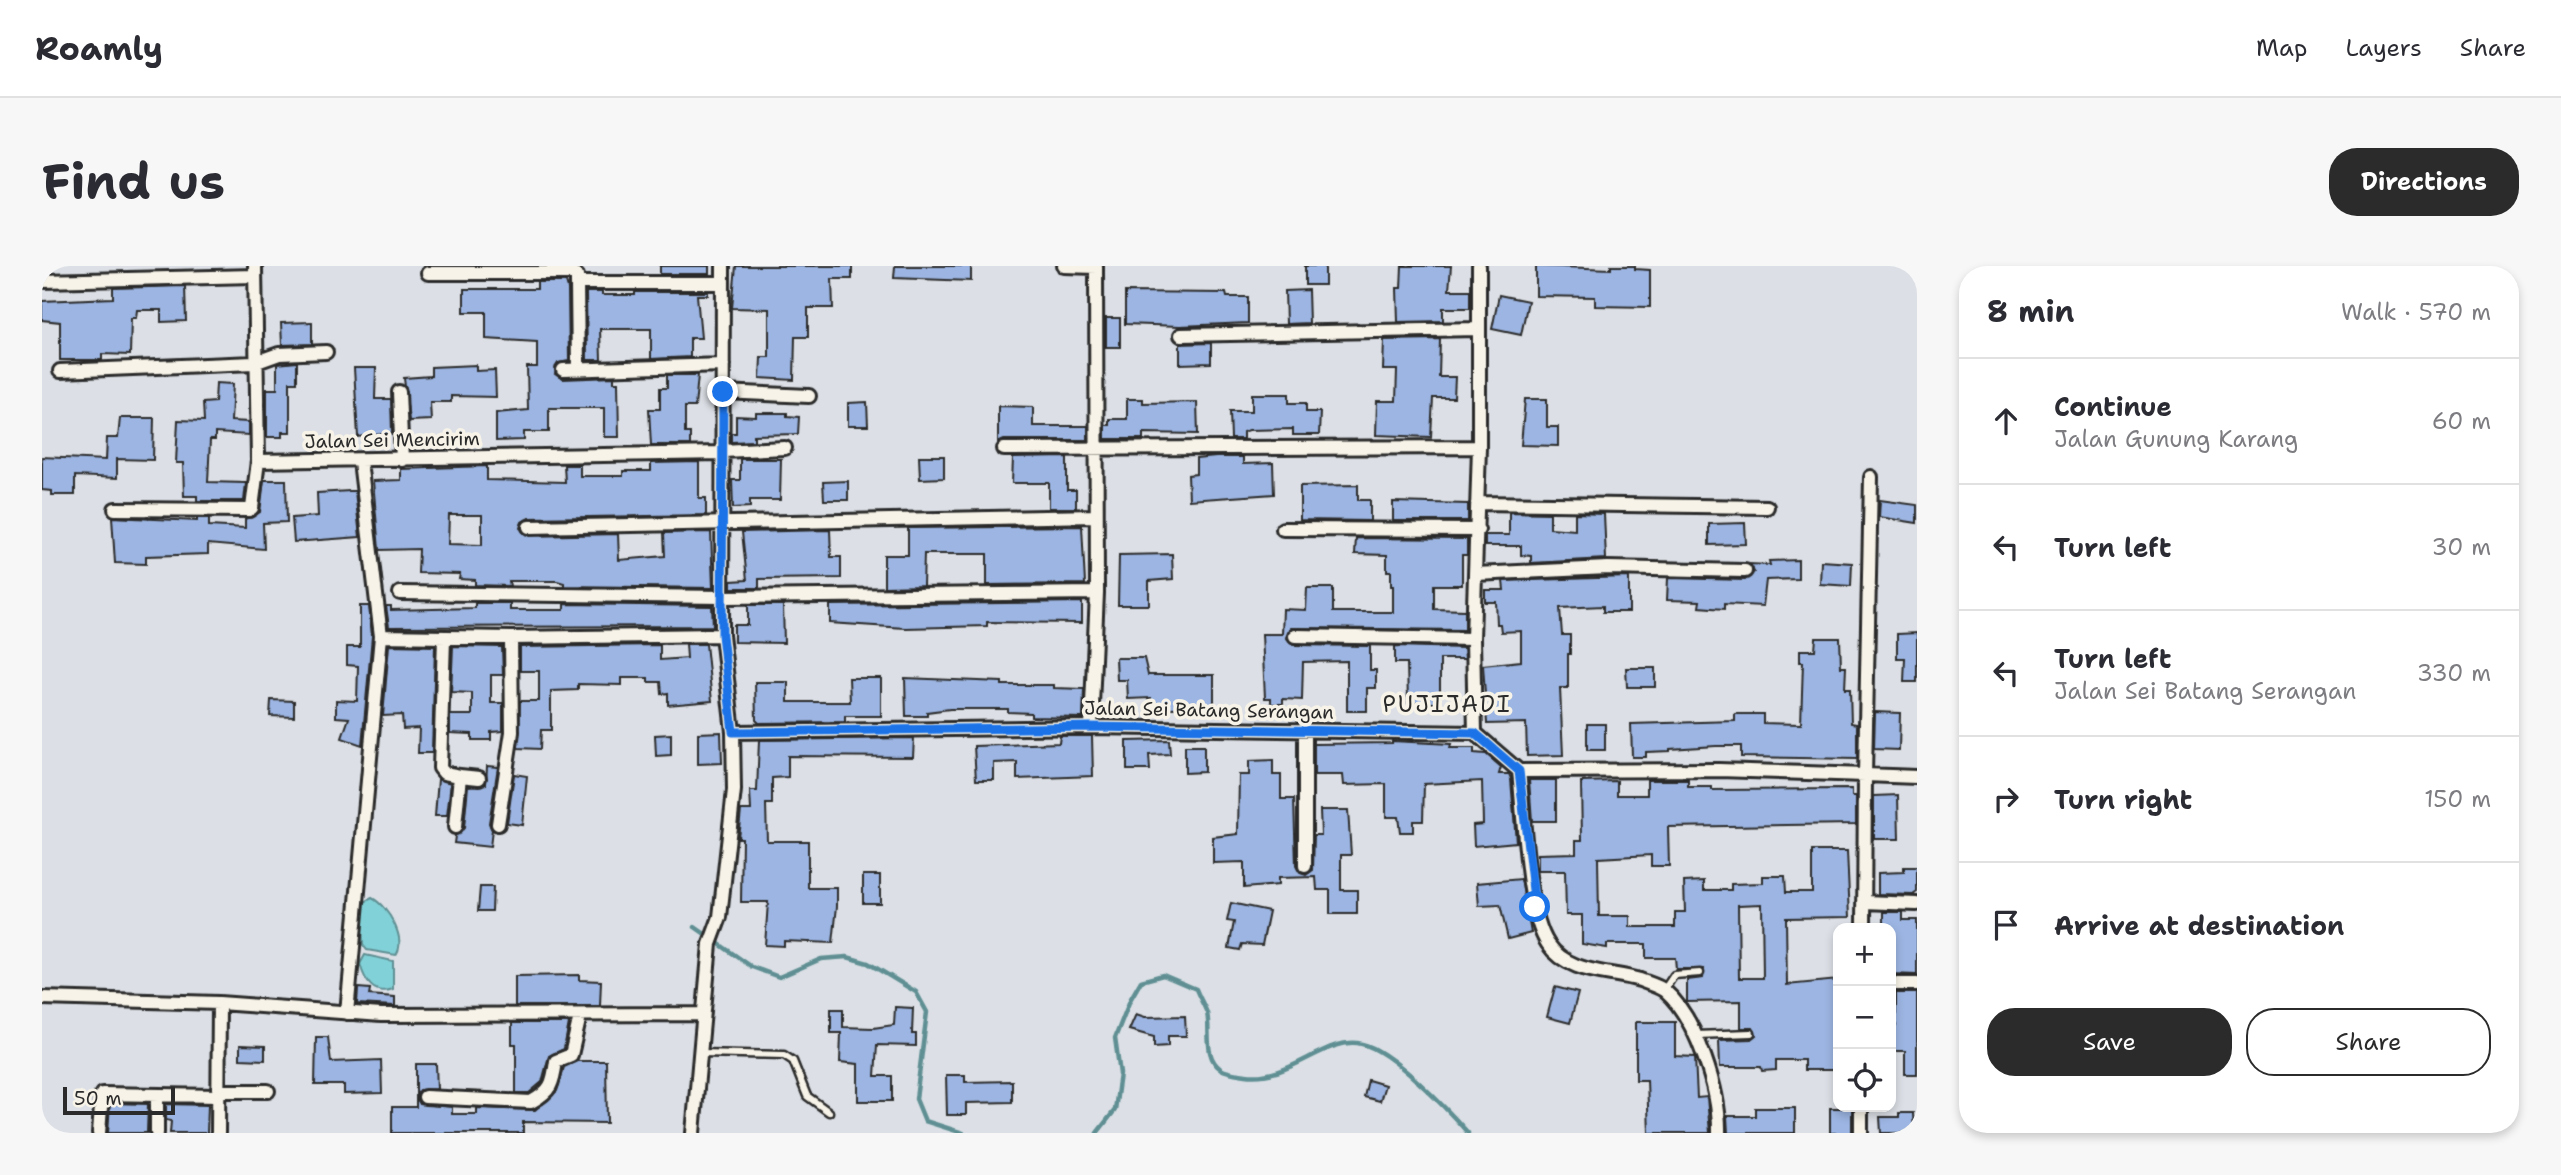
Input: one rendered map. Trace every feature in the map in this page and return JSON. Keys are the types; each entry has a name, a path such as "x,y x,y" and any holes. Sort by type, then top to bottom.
{"street":[{"path":"693,1133 710,944 720,917 732,829 733,732 722,635 723,266"},
{"path":"1064,266 1096,267 1097,593 1091,727"},
{"path":"1479,266 1478,530 1473,639 1475,733 1519,771 1719,771 1917,777"},
{"path":"42,281 255,271 254,363 258,461 254,504 249,510 115,509"},
{"path":"428,273 570,272 577,276 578,369"},
{"path":"577,283 723,283"},
{"path":"1181,334 1478,329"},
{"path":"60,371 254,363 289,353 326,352"},
{"path":"563,370 723,365"},
{"path":"399,392 402,460"},
{"path":"723,392 809,396"},
{"path":"1004,449 1479,447"},
{"name":"Jalan Sei Mencirim","path":"258,461 402,460 785,448"},
{"path":"347,1013 381,636 360,461"},
{"path":"1864,923 1871,477"},
{"path":"1477,503 1767,507"},
{"path":"529,527 1096,516"},
{"path":"1283,529 1478,530"},
{"path":"1475,574 1608,568 1745,571"},
{"path":"400,593 723,597 1097,593"},
{"path":"381,636 511,638 722,635"},
{"path":"1295,636 1473,639"},
{"path":"444,638 440,768 444,773 479,778"},
{"path":"498,824 512,732 511,638"},
{"name":"Jalan Sei Batang Serangan","path":"733,732 1091,727 1475,733"},
{"path":"1305,729 1305,866"},
{"path":"1519,771 1535,907 1548,945 1576,966 1641,981 1664,990 1694,1035 1709,1066 1719,1133"},
{"path":"455,827 460,776"},
{"path":"1864,902 1917,904"},
{"path":"1896,984 1917,984"},
{"path":"42,998 219,1003 347,1013 580,1016 702,1014"},
{"path":"218,1133 219,1003"},
{"path":"425,1097 531,1102 546,1094 553,1086 555,1061 570,1055 580,1016"},
{"path":"99,1133 103,1094 268,1091"},
{"path":"157,1133 158,1095"},
{"path":"1861,1112 1861,1133"}],"lane":[{"path":"1664,990 1674,975 1700,973"},
{"path":"1694,1035 1751,1033"},
{"path":"701,1053 784,1055 793,1061 807,1096 829,1112"}],"water":[{"path":"372,898 390,915 394,924 399,940 396,955 367,950 363,945 361,904"},
{"path":"365,955 393,961 393,989 381,991 371,986 360,964"}],"building":[{"path":"660,266 709,266 709,274 660,274"},
{"path":"736,266 852,266 852,279 832,279 833,308 808,308 808,337 795,337 794,380 760,378 761,357 769,357 769,309 732,308"},
{"path":"895,266 971,266 971,281 894,278"},
{"path":"1305,266 1325,266 1325,285 1305,285"},
{"path":"1402,266 1451,266 1449,290 1470,290 1470,308 1443,308 1443,321 1398,322 1397,288 1401,288"},
{"path":"1536,266 1611,269 1611,266 1635,266 1635,269 1650,270 1650,307 1595,306 1595,297 1536,296"},
{"path":"537,282 566,282 568,289 569,361 558,363 555,374 563,379 614,377 614,382 618,382 619,437 604,437 604,408 549,408 549,432 524,432 524,440 496,441 496,413 528,410 527,367 537,367 537,342 486,339 486,312 464,312 464,289 537,289"},
{"path":"185,286 186,321 161,322 161,310 137,310 136,318 131,318 130,355 102,354 102,360 60,360 60,322 42,320 42,301 113,298 113,288"},
{"path":"1308,290 1309,323 1286,324 1285,291"},
{"path":"586,292 635,295 635,292 708,292 708,295 697,295 701,338 690,338 690,357 651,359 651,329 600,329 601,360 587,360"},
{"path":"1125,292 1226,293 1227,297 1248,297 1248,323 1180,326 1125,324"},
{"path":"1499,295 1528,301 1521,335 1492,329"},
{"path":"1106,318 1120,318 1120,347 1106,347"},
{"path":"312,322 312,344 282,345 281,323"},
{"path":"1440,339 1439,377 1455,377 1454,398 1433,398 1431,437 1376,435 1377,401 1396,401 1397,370 1383,370 1384,340"},
{"path":"1211,343 1211,363 1180,364 1180,344"},
{"path":"297,362 297,382 290,382 290,432 282,432 282,437 267,437 267,389 277,389 277,364"},
{"path":"476,365 476,371 495,370 496,397 451,396 451,402 430,402 431,420 409,421 404,378 431,376 431,367"},
{"path":"354,368 376,368 375,399 391,399 392,433 358,437"},
{"path":"667,375 698,375 695,407 685,407 685,433 690,433 690,445 651,445 649,409 660,409 660,388 667,388"},
{"path":"216,383 233,384 231,421 249,422 249,435 215,433 215,440 210,440 208,482 246,483 244,501 197,501 197,496 184,496 183,463 176,463 178,420 204,421 203,403 215,402"},
{"path":"1252,394 1289,394 1289,403 1306,403 1306,412 1320,412 1319,435 1293,435 1293,429 1249,430 1243,432 1243,439 1231,439 1230,411 1252,411"},
{"path":"1127,399 1143,399 1143,403 1197,402 1198,434 1143,433 1143,439 1105,439 1105,425 1109,425 1109,419 1127,419"},
{"path":"1525,399 1547,399 1547,427 1558,427 1558,446 1521,445"},
{"path":"867,402 868,426 848,426 848,403"},
{"path":"998,406 1033,407 1033,426 1088,426 1088,440 1004,440 998,443"},
{"path":"756,413 787,413 787,416 799,417 798,434 754,435 754,441 731,442 731,433 736,433 736,416 756,417"},
{"path":"120,418 154,418 153,460 117,459 117,478 75,476 75,495 52,495 52,491 42,490 42,457 106,460 107,438 118,438"},
{"path":"919,456 944,456 944,478 920,479"},
{"path":"1067,457 1067,490 1076,490 1076,508 1049,508 1049,483 1012,483 1013,458"},
{"path":"1243,457 1243,464 1273,463 1274,494 1189,500 1188,475 1196,474 1196,459"},
{"path":"740,459 781,459 780,500 750,500 750,507 733,508 732,480 740,480"},
{"path":"699,462 699,498 706,498 706,515 529,518 522,522 520,528 529,536 618,534 619,560 665,556 664,533 711,532 713,588 564,586 564,583 557,581 509,581 510,586 475,585 475,580 459,579 460,574 418,573 419,549 379,550 373,481 401,480 401,469 487,466 487,480 565,482 564,465 580,465 580,476 623,476 623,471 651,471 651,463","holes":["449,515 482,515 482,545 448,544"]},
{"path":"264,480 286,480 287,522 263,523 264,549 208,544 208,554 146,556 146,564 115,563 112,517 197,521 197,518 209,518 209,526 245,528 245,519 260,512"},
{"path":"848,481 848,500 824,500 823,482"},
{"path":"1358,485 1358,500 1370,500 1370,521 1300,520 1300,486"},
{"path":"355,491 360,537 294,542 292,518 318,516 317,493"},
{"path":"1880,500 1917,505 1917,523 1879,517"},
{"path":"1393,502 1468,504 1468,521 1393,521"},
{"path":"1509,512 1550,513 1550,528 1575,530 1575,513 1604,514 1606,559 1531,563 1531,556 1521,555 1521,546 1485,546 1485,535 1509,535"},
{"path":"1745,523 1746,544 1709,545 1709,524"},
{"path":"1082,526 1085,584 987,585 987,554 924,554 923,586 884,587 884,555 908,555 908,528"},
{"path":"830,530 831,557 841,557 841,578 759,579 759,588 731,588 731,581 747,580 742,532"},
{"path":"1356,538 1467,539 1467,555 1462,555 1462,585 1434,585 1434,609 1465,610 1465,630 1291,628 1286,637 1294,645 1370,646 1370,670 1376,670 1376,688 1367,688 1367,711 1347,711 1347,661 1303,662 1302,700 1283,699 1283,704 1271,704 1271,698 1265,698 1262,634 1282,634 1283,609 1306,610 1307,588 1333,588 1333,612 1393,612 1393,586 1391,571 1387,571 1387,555 1355,554"},
{"path":"1172,554 1173,579 1149,581 1149,605 1118,605 1119,555"},
{"path":"1798,560 1798,579 1766,580 1763,606 1724,604 1724,609 1699,607 1700,601 1667,600 1668,578 1745,580 1754,572 1750,564 1770,565 1769,561"},
{"path":"1821,561 1852,563 1851,586 1820,584"},
{"path":"1629,577 1629,612 1603,612 1603,606 1560,608 1562,635 1570,635 1568,688 1560,688 1563,755 1527,756 1526,723 1487,724 1483,665 1521,661 1521,631 1501,632 1500,624 1497,624 1496,602 1485,602 1485,590 1504,590 1503,581"},
{"path":"1082,602 1082,623 987,622 987,626 905,628 830,623 830,605"},
{"path":"475,603 510,603 510,610 564,610 564,604 712,606 713,626 389,627 386,606 391,606 391,610 475,608"},
{"path":"748,605 783,605 784,643 734,642 734,625 748,625"},
{"path":"360,606 369,606 372,636 362,745 342,738 349,718 336,717 336,700 357,701 358,666 347,665 347,647 360,647"},
{"path":"1917,633 1917,682 1904,682 1905,658 1897,658 1897,634"},
{"path":"1816,638 1840,638 1841,667 1846,667 1845,689 1850,689 1851,723 1857,724 1857,759 1741,757 1741,746 1670,749 1646,752 1646,757 1632,757 1631,724 1735,721 1735,714 1763,714 1763,723 1801,724 1803,662 1800,662 1800,650 1815,650"},
{"path":"686,644 706,644 712,701 668,705 668,693 662,694 661,682 648,682 648,678 622,678 622,685 578,684 578,690 551,691 551,730 541,730 540,749 518,748 520,701 539,701 539,671 520,671 520,647 660,645 660,660 687,658"},
{"path":"389,645 435,646 432,753 418,753 419,728 403,729 402,715 383,716"},
{"path":"453,646 502,647 503,675 491,675 491,703 503,703 503,731 491,732 491,740 472,740 472,734 450,733 450,715 472,715 472,693 451,692"},
{"path":"1395,646 1464,648 1465,659 1440,659 1440,703 1408,703 1407,663 1395,663"},
{"path":"1116,658 1144,658 1148,675 1214,675 1214,707 1169,708 1169,711 1151,712 1151,698 1128,699 1127,680 1117,680"},
{"path":"1626,668 1655,668 1655,687 1627,687"},
{"path":"849,678 881,678 881,716 845,716 845,722 759,723 756,720 755,682 788,682 788,702 850,702"},
{"path":"905,678 1002,682 1002,685 1054,685 1054,688 1084,689 1083,718 1031,717 1031,713 1008,712 1008,709 950,709 927,712 927,716 906,716"},
{"path":"271,700 294,701 294,717 270,716"},
{"path":"1875,712 1900,713 1899,750 1874,749"},
{"path":"1587,724 1605,724 1605,750 1587,750"},
{"path":"721,732 722,763 698,764 698,733"},
{"path":"671,734 671,755 656,756 655,735"},
{"path":"1060,736 1092,736 1093,776 1017,779 1017,762 994,763 994,780 976,780 974,746 1059,743"},
{"path":"914,738 913,757 788,756 788,777 772,778 772,804 766,804 767,841 808,841 808,888 837,888 837,906 833,943 784,941 784,946 765,945 768,902 741,902 742,838 738,838 741,810 751,810 750,791 757,791 759,740"},
{"path":"1169,740 1170,754 1149,755 1150,770 1127,770 1127,741"},
{"path":"1392,741 1451,744 1450,748 1474,748 1474,753 1486,754 1501,767 1499,774 1509,774 1511,779 1516,842 1474,846 1473,825 1483,824 1482,781 1424,784 1423,821 1413,821 1413,832 1400,832 1398,817 1386,817 1386,784 1344,785 1343,775 1314,775 1314,744"},
{"path":"1185,746 1204,746 1204,772 1185,773"},
{"path":"1273,760 1273,775 1281,775 1281,799 1294,799 1296,866 1300,873 1306,875 1313,870 1314,835 1321,835 1320,810 1348,810 1351,855 1341,855 1341,890 1357,890 1357,914 1330,914 1330,890 1317,890 1316,877 1278,878 1278,885 1244,888 1244,862 1213,863 1213,837 1238,834 1239,775 1249,775 1249,761"},
{"path":"487,766 498,767 489,823 492,830 490,847 454,843 455,836 464,828 468,786 486,784"},
{"path":"514,774 527,776 522,825 507,823"},
{"path":"438,779 451,783 447,816 435,816"},
{"path":"1529,780 1556,780 1556,821 1532,821"},
{"path":"1647,780 1688,780 1688,787 1712,787 1712,790 1852,789 1852,796 1856,796 1856,824 1668,827 1669,866 1651,866 1651,855 1598,858 1599,916 1630,916 1630,927 1675,927 1675,912 1685,912 1684,882 1704,881 1704,890 1731,890 1731,884 1763,883 1763,876 1785,876 1786,892 1812,892 1812,851 1847,851 1850,917 1786,918 1787,985 1833,980 1833,1070 1804,1070 1804,1060 1776,1060 1776,1070 1762,1071 1761,1067 1720,1067 1719,1040 1751,1039 1756,1035 1753,1028 1741,1028 1741,1001 1687,1002 1687,980 1703,978 1704,969 1676,969 1675,958 1646,958 1646,944 1607,944 1607,948 1582,944 1582,915 1566,915 1565,871 1538,871 1538,854 1576,853 1576,840 1582,840 1581,782 1617,781 1617,795 1647,795","holes":["1762,904 1763,978 1739,978 1738,905"]},
{"path":"1898,795 1899,839 1874,839 1874,796"},
{"path":"1904,867 1917,867 1917,892 1913,895 1878,894 1878,873 1904,872"},
{"path":"863,875 880,875 880,903 863,903"},
{"path":"1521,879 1531,933 1508,939 1500,905 1479,906 1477,883"},
{"path":"480,887 493,887 492,911 478,911"},
{"path":"1231,903 1269,911 1262,945 1242,944 1240,950 1229,948 1234,922 1227,921"},
{"path":"1884,912 1903,912 1903,920 1917,920 1917,975 1896,974 1896,923 1884,923"},
{"path":"579,975 579,980 601,981 600,1006 515,1006 515,976"},
{"path":"1555,987 1578,993 1570,1023 1547,1017"},
{"path":"358,988 370,989 369,995 395,997 395,1006 357,1004"},
{"path":"1896,993 1917,993 1917,1074 1905,1074 1905,1051 1896,1051"},
{"path":"895,1007 913,1008 912,1034 916,1034 916,1046 877,1045 875,1076 892,1076 892,1101 858,1101 858,1064 840,1062 841,1033 831,1033 831,1009 843,1009 843,1027 873,1028 894,1025"},
{"path":"1136,1014 1145,1017 1185,1016 1186,1036 1168,1036 1168,1046 1154,1047 1154,1037 1129,1030"},
{"path":"1636,1022 1675,1022 1675,1056 1695,1057 1697,1098 1707,1097 1710,1133 1649,1133 1647,1080 1636,1080"},
{"path":"512,1023 569,1023 564,1049 549,1056 542,1082 529,1093 516,1093 516,1044 512,1044"},
{"path":"316,1037 328,1037 331,1062 381,1060 382,1093 344,1094 344,1085 315,1085"},
{"path":"240,1045 265,1046 265,1060 240,1059"},
{"path":"577,1061 606,1061 607,1123 523,1122 523,1133 392,1133 392,1107 416,1107 416,1096 420,1104 452,1107 452,1114 477,1114 477,1108 535,1110 557,1091 564,1067"},
{"path":"416,1064 436,1064 437,1089 420,1090 416,1096"},
{"path":"946,1075 965,1075 965,1082 1012,1081 1012,1102 966,1103 966,1115 947,1115"},
{"path":"1368,1080 1385,1085 1380,1101 1364,1097"},
{"path":"110,1103 148,1104 147,1133 108,1133"},
{"path":"166,1104 208,1105 207,1133 170,1133 171,1121 166,1120"},
{"path":"1755,1108 1795,1108 1795,1133 1728,1133 1727,1116 1755,1116"},
{"path":"1830,1108 1833,1108 1833,1112 1852,1112 1852,1133 1830,1133"},
{"path":"1899,1113 1913,1113 1914,1133 1881,1133 1880,1117 1899,1117"}],"waterway":[{"path":"695,927 752,967 779,977 821,959 847,957 868,963 916,992 927,1012 916,1099 925,1121 963,1133"},
{"path":"1097,1133 1115,1110 1120,1074 1115,1038 1130,1000 1141,981 1163,975 1196,989 1207,1013 1212,1058 1215,1064 1224,1070 1262,1075 1278,1071 1335,1046 1362,1044 1388,1057 1403,1069 1468,1133"}],"district":[{"name":"PUJIJADI","path":"1447,704"}],"route":[{"path":"723,392 722,635 733,732 1091,727 1475,733 1519,771 1535,907"}]}
